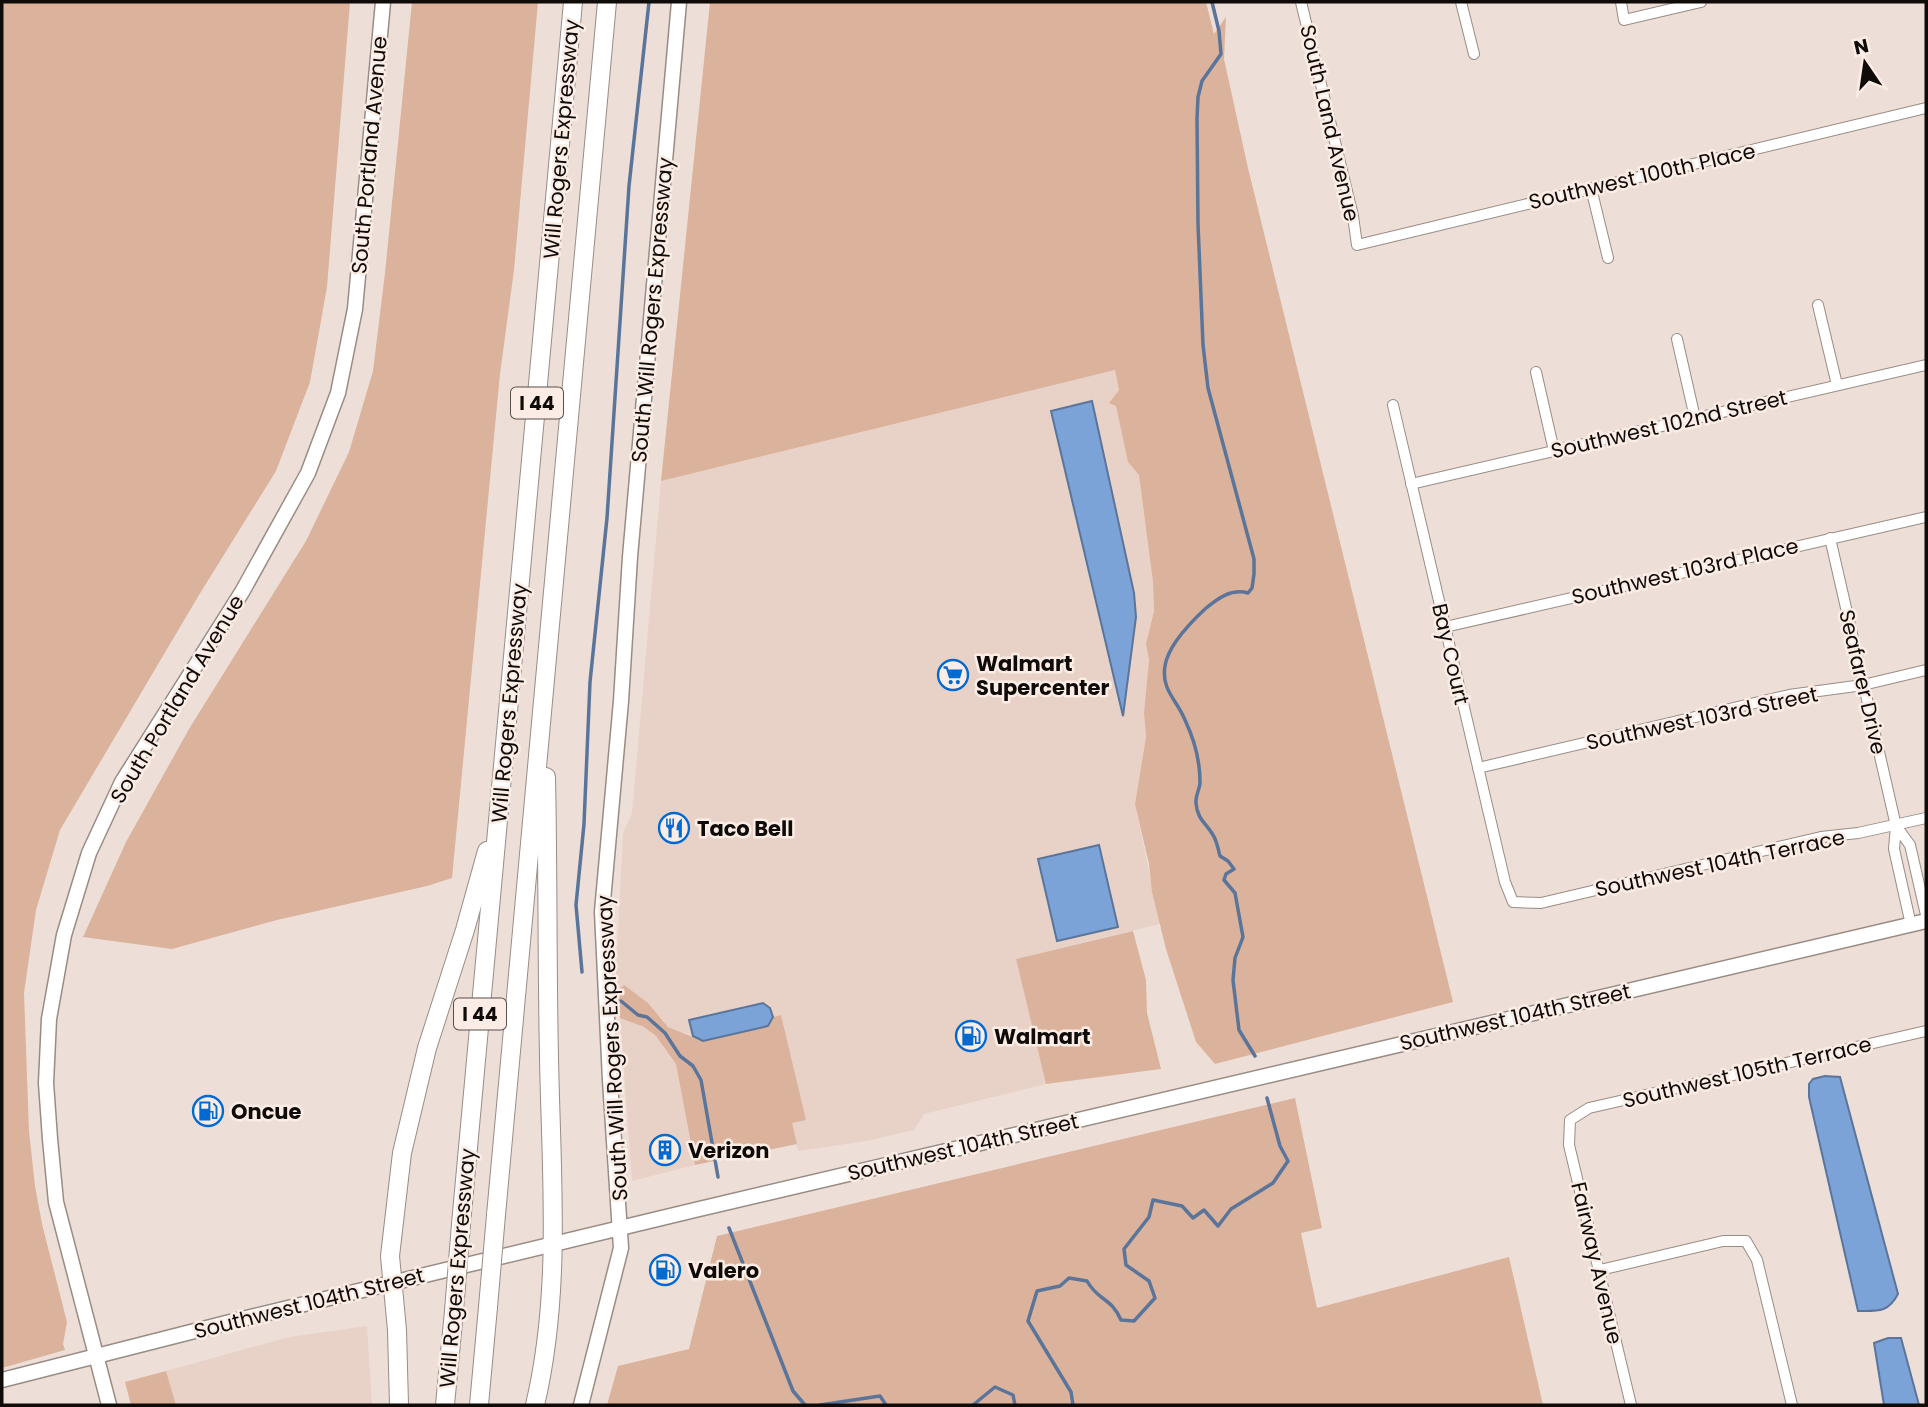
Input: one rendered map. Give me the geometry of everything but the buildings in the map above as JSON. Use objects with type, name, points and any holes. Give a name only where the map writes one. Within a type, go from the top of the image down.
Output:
[{"type":"highway","name":"Will Rogers Expressway","points":[[445,1405],[573,2]]},
{"type":"highway","name":"Will Rogers Expressway","points":[[479,1405],[607,2]]},
{"type":"highway","points":[[535,1405],[547,1331],[554,1195],[549,1055],[545,689]]},
{"type":"highway","points":[[399,1405],[397,1330],[390,1256],[407,1123],[500,804]]},
{"type":"main road","name":"South Portland Avenue","points":[[109,1405],[56,1202],[46,1083],[49,1019],[64,935],[89,853],[122,782],[242,592],[308,473],[338,393],[355,309],[383,2]]},
{"type":"main road","name":"South Will Rogers Expressway","points":[[581,1405],[621,1248],[602,912],[679,2]]},
{"type":"main road","name":"Southwest 104th Street","points":[[2,1380],[620,1228],[1926,921]]},
{"type":"street","name":"South Land Avenue","points":[[1301,2],[1353,216],[1357,245]]},
{"type":"street","points":[[1461,2],[1475,54]]},
{"type":"street","points":[[1621,2],[1625,20],[1701,2]]},
{"type":"street","name":"Southwest 100th Place","points":[[1357,245],[1926,108]]},
{"type":"street","points":[[1591,188],[1608,258]]},
{"type":"street","points":[[1818,305],[1837,385]]},
{"type":"street","points":[[1677,339],[1695,418]]},
{"type":"street","name":"Southwest 102nd Street","points":[[1411,484],[1926,365]]},
{"type":"street","points":[[1536,372],[1554,451]]},
{"type":"street","name":"Bay Court","points":[[1393,405],[1505,883],[1513,902]]},
{"type":"street","name":"Southwest 103rd Place","points":[[1445,627],[1926,517]]},
{"type":"street","name":"Seafarer Drive","points":[[1830,538],[1896,826],[1894,849],[1911,925]]},
{"type":"street","name":"Southwest 103rd Street","points":[[1478,768],[1789,695],[1863,685],[1926,670]]},
{"type":"street","name":"Southwest 104th Terrace","points":[[1513,902],[1541,903],[1803,841],[1896,826],[1926,818]]},
{"type":"street","name":"Seafarer Drive","points":[[1896,826],[1910,845],[1926,915]]},
{"type":"street","name":"Southwest 105th Terrace","points":[[1570,1120],[1589,1108],[1926,1031]]},
{"type":"street","name":"Fairway Avenue","points":[[1570,1120],[1569,1145],[1631,1405]]},
{"type":"street","points":[[1600,1270],[1723,1241],[1746,1241],[1757,1260],[1792,1405]]},
{"type":"shaded area","points":[[2,2],[350,2],[327,287],[310,382],[276,471],[60,830],[36,910],[24,993],[29,1131],[42,1224],[67,1322],[63,1344],[65,1350],[2,1368]]},
{"type":"shaded area","points":[[412,2],[538,2],[514,270],[500,374],[452,878],[277,920],[172,949],[83,937],[126,842],[189,729],[306,541],[349,452],[373,371]]},
{"type":"shaded area","points":[[710,2],[1206,2],[1214,34],[1226,17],[1224,59],[1248,168],[1453,1002],[1215,1064],[1196,1042],[1166,949],[1135,804],[1146,737],[1144,713],[1149,660],[1146,644],[1154,611],[1153,582],[1139,475],[1128,462],[1116,406],[1109,403],[1119,390],[1115,370],[661,481]]},
{"type":"shaded area","points":[[1115,370],[1119,390],[1116,405],[1128,462],[1139,475],[1153,582],[1154,611],[1146,644],[1149,660],[1144,713],[1146,737],[1135,804],[1160,924],[1016,959],[1046,1084],[924,1114],[914,1130],[867,1141],[798,1151],[791,1123],[805,1120],[781,1015],[773,1017],[770,1008],[689,1020],[693,1036],[668,1027],[624,985],[615,992],[623,833],[632,813],[661,481]]},
{"type":"shaded area","points":[[1133,931],[1146,980],[1147,1013],[1161,1069],[1046,1084],[1016,959]]},
{"type":"shaded area","points":[[624,985],[648,1003],[668,1027],[703,1041],[768,1026],[773,1017],[781,1015],[806,1120],[792,1123],[797,1144],[695,1165],[676,1064],[656,1036],[644,1027],[620,1018],[615,992]]},
{"type":"shaded area","points":[[620,1018],[644,1027],[656,1036],[676,1064],[695,1165],[632,1181]]},
{"type":"shaded area","points":[[1295,1098],[1322,1228],[1301,1233],[1317,1308],[1509,1257],[1543,1405],[607,1405],[618,1366],[689,1349],[717,1236]]},
{"type":"shaded area","points":[[367,1326],[372,1405],[176,1405],[166,1371],[289,1337]]},
{"type":"shaded area","points":[[166,1371],[176,1405],[131,1405],[125,1382]]},
{"type":"water","points":[[1092,401],[1134,593],[1136,617],[1123,716],[1051,411]]},
{"type":"water","points":[[1099,845],[1118,927],[1057,941],[1038,859]]},
{"type":"water","points":[[763,1003],[770,1008],[773,1017],[768,1026],[703,1041],[693,1036],[689,1020]]},
{"type":"water","points":[[1825,1076],[1840,1077],[1898,1294],[1890,1305],[1882,1310],[1858,1311],[1809,1097],[1809,1084],[1813,1079]]},
{"type":"water","points":[[1888,1338],[1901,1338],[1919,1405],[1884,1405],[1874,1343]]},
{"type":"waterway","points":[[582,972],[576,905],[584,824],[590,682],[607,518],[629,186],[649,2]]},
{"type":"waterway","points":[[1212,2],[1221,54],[1202,81],[1197,119],[1203,345],[1208,388],[1254,559],[1254,574],[1252,588],[1248,593],[1230,593],[1219,598],[1187,628],[1170,650],[1164,674],[1167,688],[1182,713],[1196,750],[1200,774],[1196,800],[1198,813],[1214,837],[1220,856],[1234,869],[1226,874],[1224,880],[1235,893],[1243,937],[1235,958],[1233,980],[1239,1030],[1255,1056]]},
{"type":"waterway","points":[[621,1001],[638,1015],[647,1017],[665,1033],[680,1056],[693,1066],[701,1080],[718,1177]]},
{"type":"waterway","points":[[1073,1405],[1071,1392],[1028,1321],[1037,1291],[1060,1286],[1069,1278],[1087,1281],[1113,1307],[1121,1320],[1134,1321],[1155,1298],[1149,1281],[1126,1265],[1124,1249],[1149,1217],[1153,1200],[1182,1206],[1193,1218],[1204,1210],[1218,1226],[1231,1209],[1273,1183],[1288,1161],[1280,1146],[1267,1098]]},
{"type":"waterway","points":[[729,1228],[793,1391],[805,1405]]},
{"type":"waterway","points":[[973,1405],[995,1387],[1013,1395],[1015,1405]]},
{"type":"waterway","points":[[820,1405],[880,1396],[886,1405]]},
{"type":"place","name":"Walmart Supercenter","points":[[953,675]]},
{"type":"place","name":"Taco Bell","points":[[674,828]]},
{"type":"place","name":"Walmart","points":[[971,1036]]},
{"type":"place","name":"Oncue","points":[[208,1111]]},
{"type":"place","name":"Verizon","points":[[665,1150]]},
{"type":"place","name":"Valero","points":[[665,1270]]}]
